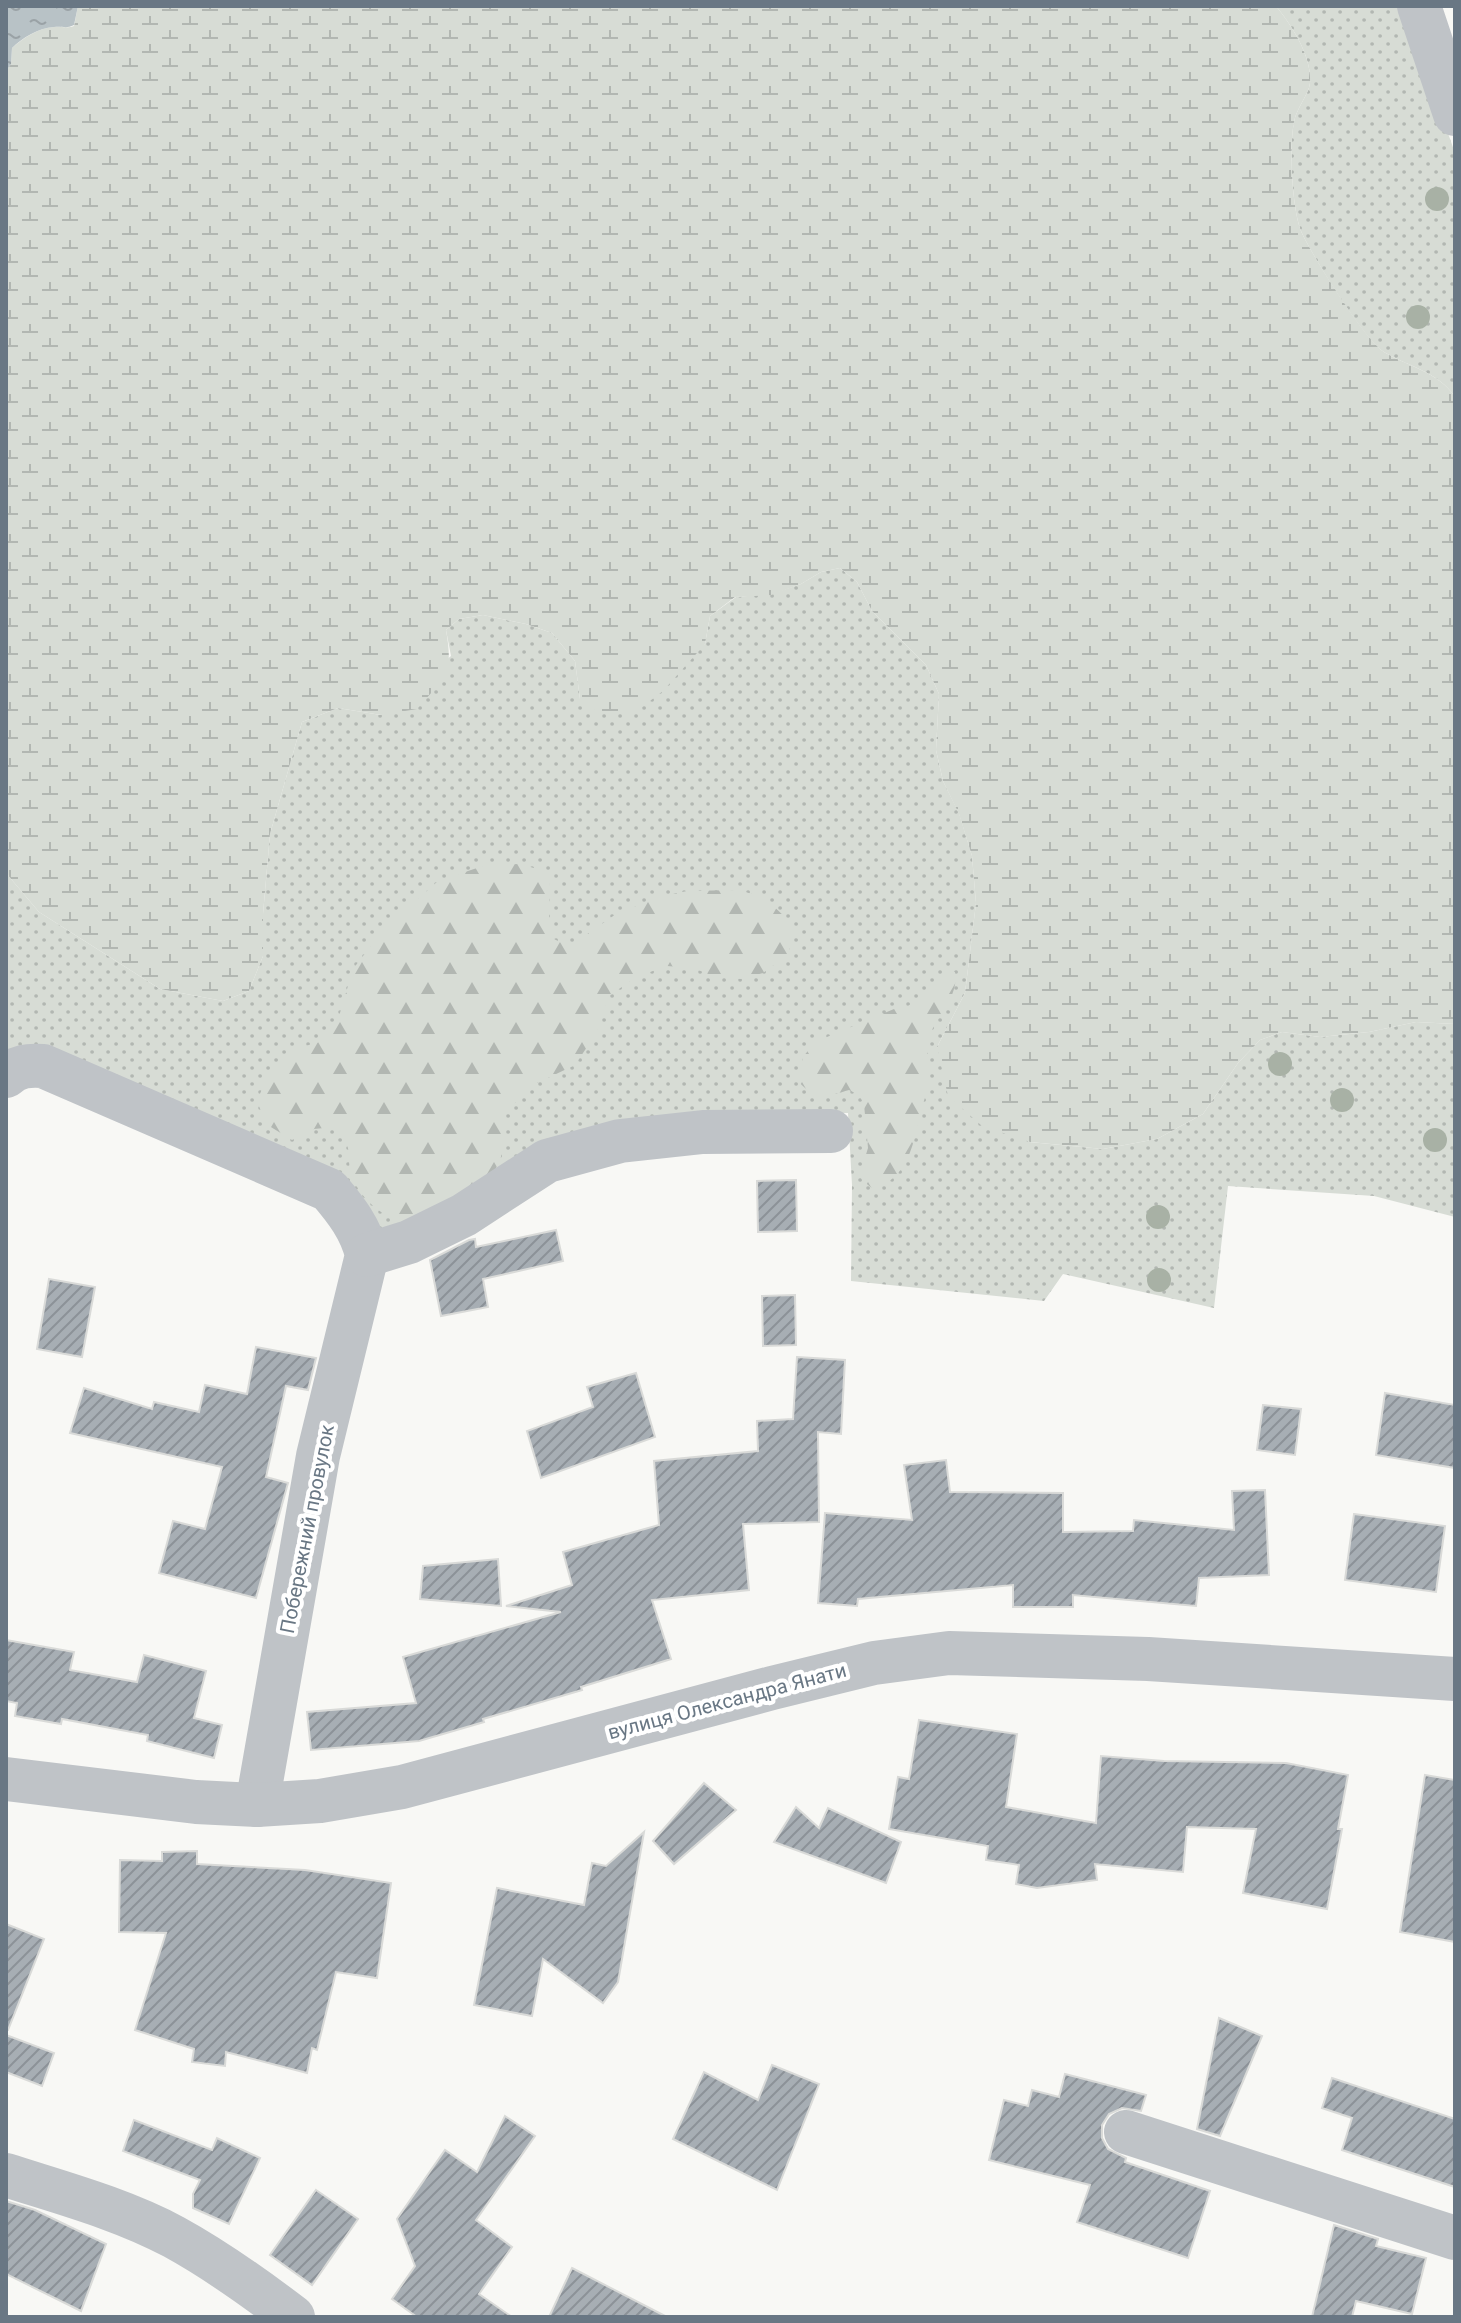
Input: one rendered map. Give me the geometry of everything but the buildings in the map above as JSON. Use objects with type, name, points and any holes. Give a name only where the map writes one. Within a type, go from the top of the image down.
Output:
[{"type":"street","points":[[1419,6],[1455,114]]},
{"type":"street","points":[[6,1076],[14,1069],[29,1065],[43,1066],[329,1190],[363,1238],[367,1255],[409,1242],[464,1215],[547,1161],[620,1141],[703,1132],[831,1131]]},
{"type":"street","name":"Побережний провулок","points":[[257,1805],[318,1456],[367,1255]]},
{"type":"street","name":"вулиця Олександра Янати","points":[[6,1779],[196,1802],[257,1805],[320,1801],[402,1787],[874,1663],[949,1653],[1148,1659],[1455,1679]]},
{"type":"street","points":[[1126,2132],[1455,2238]]},
{"type":"street","points":[[6,2175],[114,2210],[173,2236],[250,2284],[293,2317]]},
{"type":"green space","points":[[78,6],[1276,6],[1300,42],[1310,73],[1309,87],[1294,122],[1292,146],[1292,177],[1301,231],[1339,296],[1375,344],[1384,352],[1432,375],[1455,397],[1455,1024],[1416,1022],[1369,1032],[1320,1037],[1282,1032],[1260,1040],[1238,1063],[1203,1114],[1157,1139],[1103,1149],[1030,1142],[982,1126],[948,1096],[937,1047],[965,993],[976,903],[972,856],[959,814],[943,781],[936,750],[939,694],[926,665],[872,611],[857,582],[840,568],[821,572],[801,584],[771,595],[735,597],[710,616],[705,644],[663,691],[642,707],[600,714],[580,699],[575,661],[552,633],[483,615],[459,619],[446,630],[448,666],[441,682],[417,709],[381,715],[338,708],[302,722],[270,834],[263,914],[263,956],[249,991],[223,1001],[160,989],[39,912],[6,873],[6,71],[11,64],[12,48],[42,29],[74,26]]},
{"type":"green space","points":[[1276,6],[1403,6],[1455,153],[1455,397],[1432,375],[1384,352],[1375,344],[1339,296],[1301,231],[1292,177],[1292,146],[1294,122],[1309,87],[1310,73],[1300,42]]},
{"type":"green space","points":[[840,568],[857,582],[872,611],[926,665],[939,694],[936,750],[943,781],[959,813],[972,856],[976,903],[965,993],[937,1047],[1029,1142],[1103,1149],[1157,1139],[1203,1114],[1238,1063],[1260,1040],[1282,1032],[1320,1037],[1369,1032],[1416,1022],[1455,1024],[1455,1217],[1374,1196],[1228,1186],[1214,1308],[1063,1274],[1044,1301],[851,1281],[852,1185],[848,1113],[699,1112],[391,1240],[6,1067],[6,873],[39,912],[160,989],[223,1001],[249,991],[263,956],[263,914],[270,834],[302,722],[338,708],[381,715],[451,656],[446,630],[459,619],[483,615],[552,633],[575,661],[580,699],[705,644],[710,616],[736,597],[771,594],[801,584],[821,572]]},
{"type":"green space","points":[[521,864],[540,870],[550,881],[549,924],[552,938],[562,943],[576,942],[616,914],[659,897],[687,891],[739,890],[765,898],[787,919],[793,942],[786,956],[763,973],[741,979],[716,977],[693,968],[667,966],[636,977],[609,996],[597,1032],[575,1065],[533,1085],[505,1113],[501,1157],[493,1175],[402,1225],[380,1211],[361,1193],[350,1169],[346,1142],[334,1127],[314,1129],[292,1140],[266,1124],[257,1101],[267,1077],[289,1051],[319,1042],[337,1023],[353,969],[383,930],[438,881],[486,865]]},
{"type":"green space","points":[[955,972],[954,990],[929,1038],[928,1084],[908,1158],[894,1177],[873,1189],[862,1180],[860,1174],[868,1148],[864,1104],[859,1095],[849,1090],[821,1095],[804,1087],[798,1081],[803,1057],[815,1042],[894,1009],[905,1008],[947,973]]},
{"type":"water","points":[[6,6],[78,6],[74,25],[42,29],[16,44],[6,71]]}]
